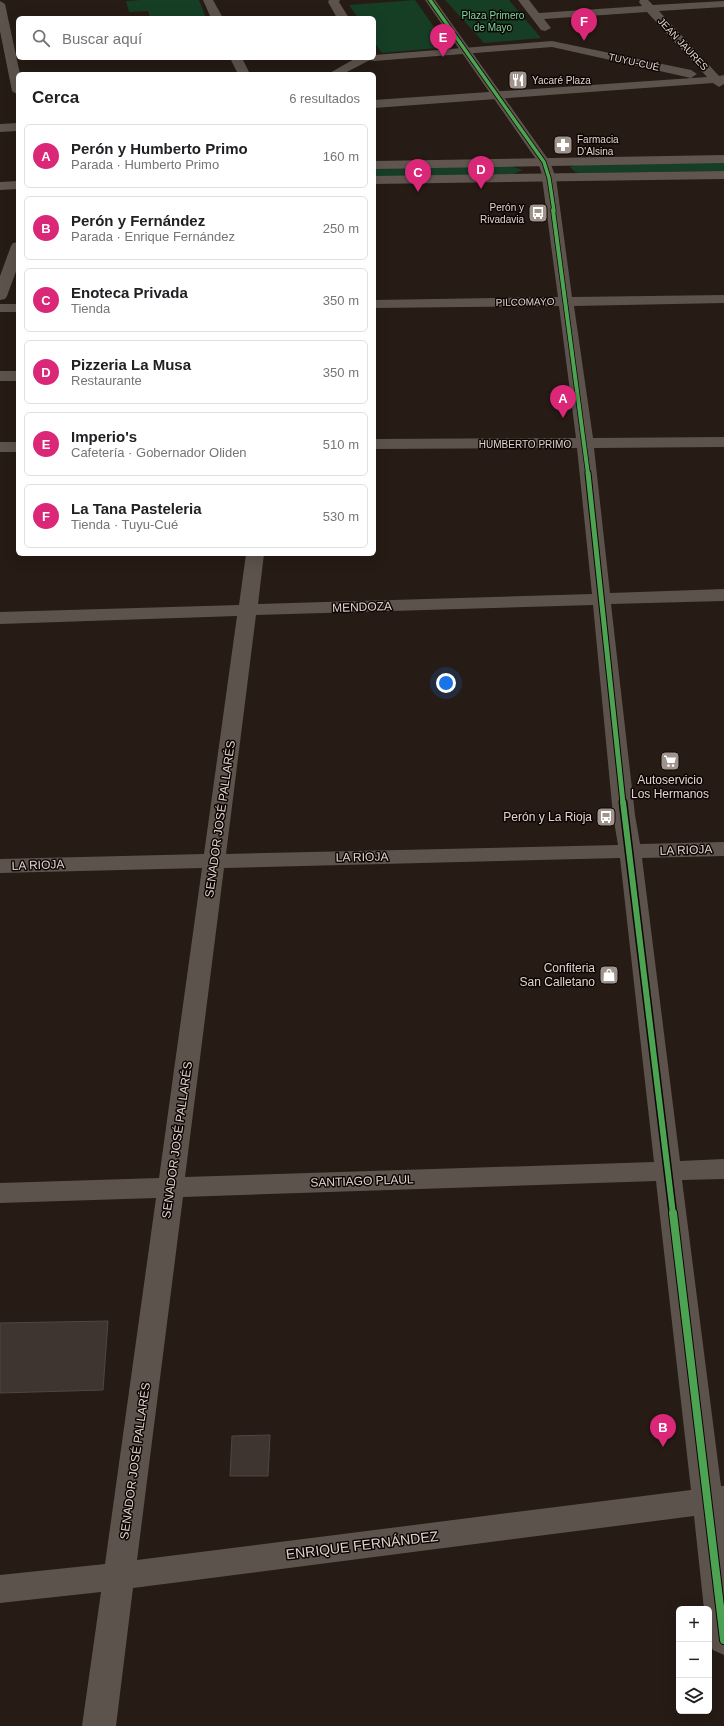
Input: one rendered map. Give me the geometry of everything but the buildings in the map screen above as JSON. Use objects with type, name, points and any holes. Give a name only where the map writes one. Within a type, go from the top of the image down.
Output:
[{"type":"main road","points":[[376,180],[724,159]]},
{"type":"main road","points":[[376,165],[724,175]]},
{"type":"main road","points":[[0,186],[16,185]]},
{"type":"street","points":[[208,0],[216,16]]},
{"type":"street","points":[[335,0],[334,2],[341,16]]},
{"type":"street","points":[[430,0],[498,95],[547,170],[585,444],[624,815],[630,852],[669,1171],[716,1500],[724,1640]]},
{"type":"street","points":[[523,0],[537,16],[554,42],[552,44]]},
{"type":"street","name":"JEAN JAURES","points":[[642,0],[721,82]]},
{"type":"street","points":[[0,4],[16,82]]},
{"type":"street","points":[[537,16],[724,4]]},
{"type":"street","name":"TUYU-CUÉ","points":[[376,58],[552,44],[721,82]]},
{"type":"street","points":[[237,60],[243,72]]},
{"type":"street","points":[[338,72],[360,60]]},
{"type":"street","points":[[376,104],[721,82]]},
{"type":"street","points":[[0,128],[16,127]]},
{"type":"street","points":[[0,296],[16,252]]},
{"type":"street","name":"PILCOMAYO","points":[[376,304],[724,299]]},
{"type":"street","points":[[0,308],[16,308]]},
{"type":"street","points":[[0,376],[16,376]]},
{"type":"street","name":"HUMBERTO PRIMO","points":[[376,444],[585,444],[724,442]]},
{"type":"street","points":[[0,447],[16,447]]},
{"type":"street","name":"SENADOR JOSÉ PALLARÉS","points":[[99,1726],[214,860],[249,610],[255,556]]},
{"type":"street","name":"MENDOZA","points":[[0,618],[724,596]]},
{"type":"street","name":"LA RIOJA","points":[[0,866],[724,849]]},
{"type":"street","name":"SANTIAGO PLAUL","points":[[0,1193],[724,1169]]},
{"type":"street","name":"ENRIQUE FERNÁNDEZ","points":[[0,1589],[120,1576],[716,1500]]},
{"type":"green space","points":[[199,0],[205,16],[149,16],[148,11],[129,12],[126,1]]},
{"type":"green space","name":"Plaza Primero de Mayo","points":[[415,0],[448,47],[382,53],[376,45],[376,16],[357,16],[349,5]]},
{"type":"green space","name":"Plaza Primero de Mayo","points":[[445,0],[509,0],[541,38],[484,43]]},
{"type":"green space","points":[[724,162],[724,171],[580,173],[575,172],[570,167],[575,165]]},
{"type":"green space","points":[[510,166],[523,170],[513,174],[376,177],[376,168]]},
{"type":"cycle path","points":[[430,0],[544,162],[549,178],[585,443],[624,815],[630,852],[724,1640]]},
{"type":"place","name":"La Tana Pasteleria","points":[[584,41]]},
{"type":"place","name":"Imperio's","points":[[443,57]]},
{"type":"place","name":"Yacaré Plaza","points":[[518,80]]},
{"type":"place","name":"Farmacia D'Alsina","points":[[563,145]]},
{"type":"place","name":"Pizzeria La Musa","points":[[481,189]]},
{"type":"place","name":"Enoteca Privada","points":[[418,192]]},
{"type":"place","name":"Perón y Rivadavia","points":[[538,213]]},
{"type":"place","name":"Perón y Humberto Primo","points":[[563,418]]},
{"type":"place","name":"Autoservicio Los Hermanos","points":[[670,761]]},
{"type":"place","name":"Perón y La Rioja","points":[[606,817]]},
{"type":"place","name":"Confiteria San Calletano","points":[[609,975]]},
{"type":"place","name":"Perón y Fernández","points":[[663,1447]]}]
